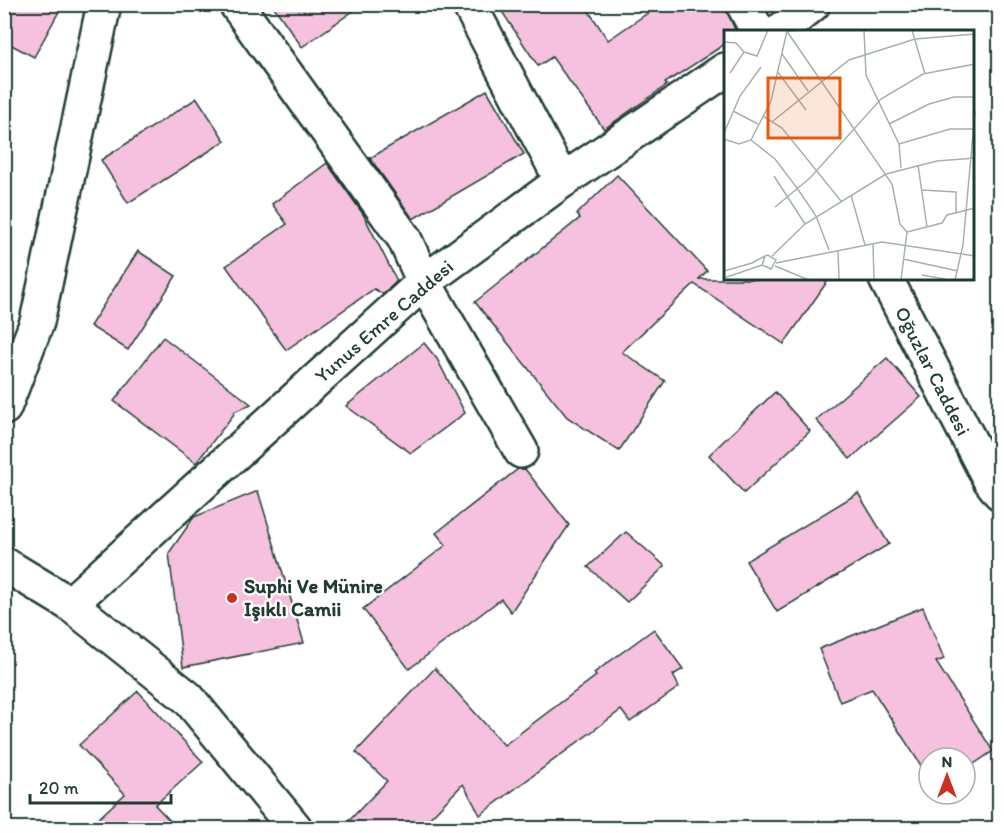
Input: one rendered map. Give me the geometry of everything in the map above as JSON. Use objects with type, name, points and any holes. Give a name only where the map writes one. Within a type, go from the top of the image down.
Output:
[{"type":"street","points":[[4,408],[36,322],[104,4]]},
{"type":"street","points":[[236,4],[404,238],[424,282],[521,451]]},
{"type":"street","points":[[469,4],[562,181]]},
{"type":"street","points":[[743,4],[757,30]]},
{"type":"street","points":[[781,30],[813,4]]},
{"type":"street","name":"Yunus Emre Caddesi","points":[[70,604],[424,282],[562,181],[724,71]]},
{"type":"street","name":"Oğuzlar Caddesi","points":[[887,280],[990,480],[999,493]]},
{"type":"street","points":[[4,564],[70,604],[188,698],[295,828]]},
{"type":"building","points":[[4,4],[63,4],[34,57],[4,41]]},
{"type":"building","points":[[272,4],[363,4],[302,47]]},
{"type":"building","points":[[497,4],[584,4],[608,40],[661,4],[724,4],[735,30],[724,30],[724,45],[665,83],[667,85],[604,129],[552,57],[538,66]]},
{"type":"building","points":[[487,90],[524,154],[413,219],[370,158]]},
{"type":"building","points":[[197,98],[225,141],[128,203],[101,160]]},
{"type":"building","points":[[327,163],[363,214],[397,281],[383,294],[374,289],[286,350],[226,266],[287,224],[272,204]]},
{"type":"building","points":[[617,175],[707,271],[699,279],[828,280],[784,344],[694,284],[622,352],[665,381],[619,451],[567,417],[475,302],[580,218],[577,214]]},
{"type":"building","points":[[138,251],[176,276],[128,350],[90,326]]},
{"type":"building","points":[[163,337],[251,404],[234,412],[196,463],[114,401]]},
{"type":"building","points":[[424,343],[437,359],[465,413],[411,453],[346,406]]},
{"type":"building","points":[[887,358],[921,397],[850,459],[816,420]]},
{"type":"building","points":[[775,392],[810,431],[744,493],[709,455]]},
{"type":"building","points":[[518,469],[525,469],[569,525],[511,612],[501,599],[409,669],[363,609],[446,545],[436,533]]},
{"type":"building","name":"Suphi Ve Münire Işıklı Camii","points":[[258,491],[304,643],[183,667],[169,553],[194,517]]},
{"type":"building","points":[[858,493],[889,544],[777,612],[746,561]]},
{"type":"building","points":[[626,532],[665,566],[627,602],[588,567]]},
{"type":"building","points":[[923,607],[944,659],[936,662],[993,751],[977,762],[977,746],[917,746],[917,759],[872,689],[840,702],[819,649]]},
{"type":"building","points":[[654,629],[683,669],[673,675],[679,687],[630,722],[621,710],[480,815],[463,784],[420,828],[342,828],[387,781],[356,752],[435,668],[504,745],[596,676],[594,673]]},
{"type":"building","points":[[138,691],[203,762],[155,805],[177,828],[88,828],[125,794],[79,745]]},
{"type":"place","name":"Suphi Ve Münire Işıklı Camii","points":[[232,598]]}]
